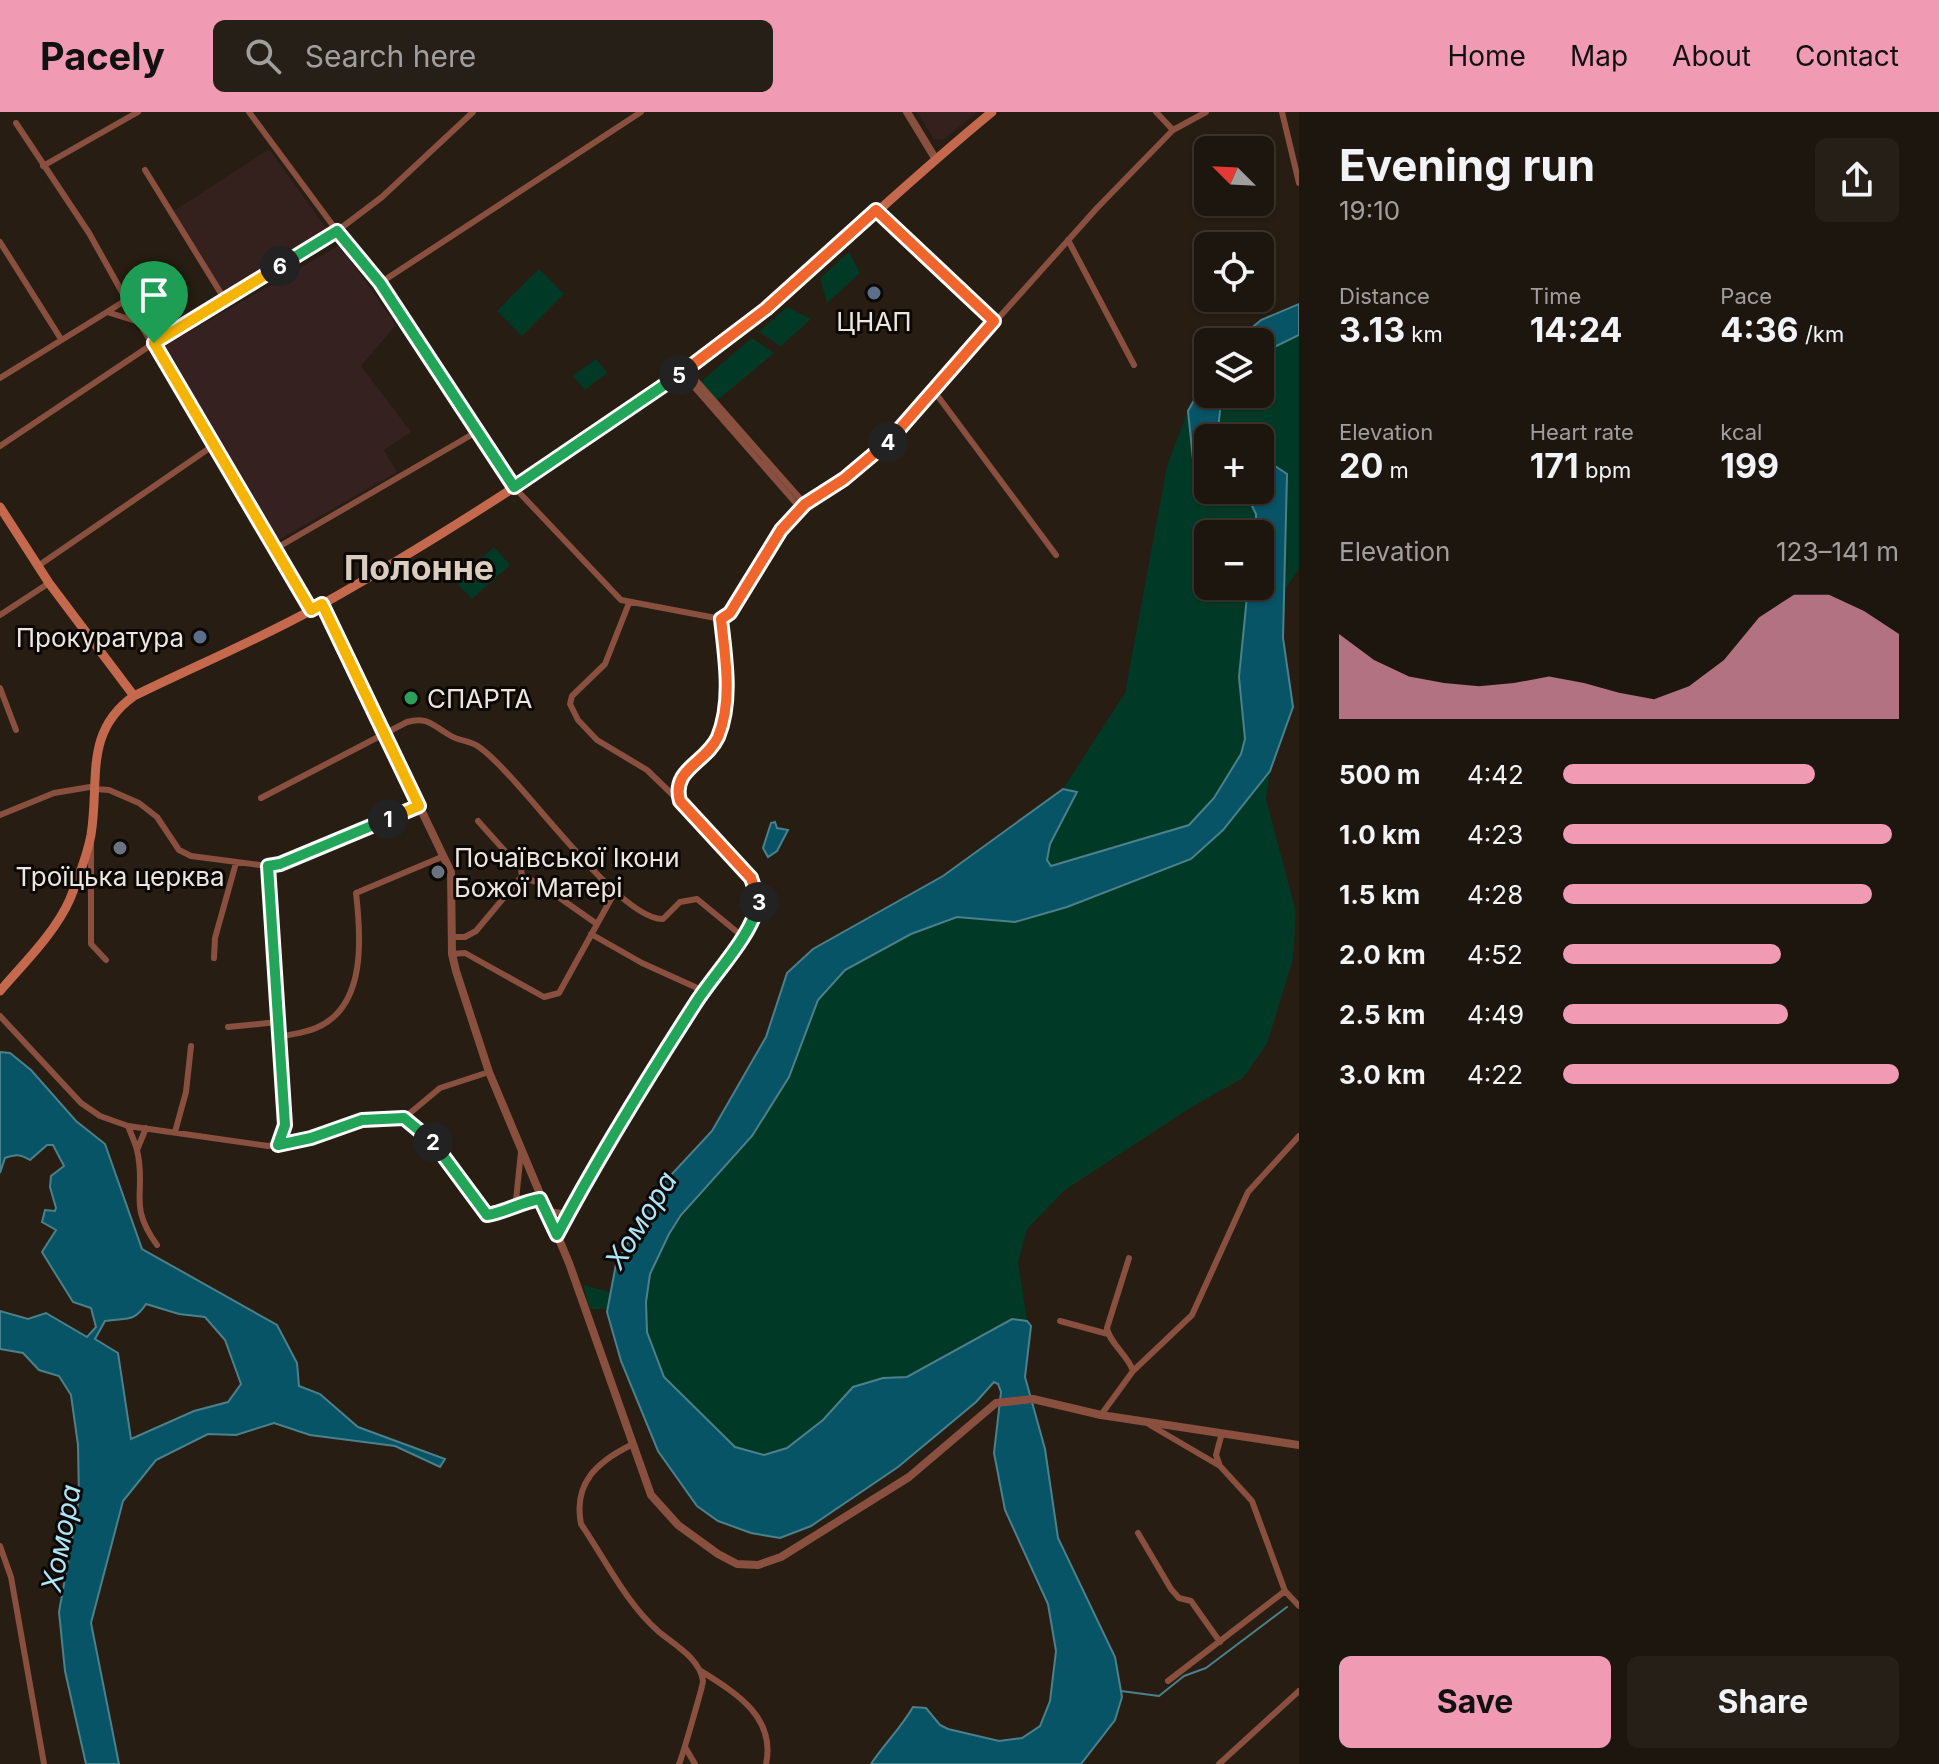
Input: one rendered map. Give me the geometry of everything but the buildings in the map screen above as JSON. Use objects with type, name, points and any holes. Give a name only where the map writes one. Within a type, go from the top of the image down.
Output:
[{"type":"main road","points":[[0,991],[57,922],[69,901],[91,836],[98,747],[104,727],[116,709],[134,696],[322,604],[514,487],[684,371],[766,309],[935,158],[992,112]]},
{"type":"main road","points":[[0,507],[49,583],[134,696]]},
{"type":"street","points":[[43,166],[138,112]]},
{"type":"street","points":[[249,112],[337,231],[380,283],[514,487],[609,590],[629,603],[721,619],[730,613],[763,556],[803,506],[885,445],[1068,240],[1173,130],[1206,112]]},
{"type":"street","points":[[0,446],[154,343],[337,231],[382,197],[473,112]]},
{"type":"street","points":[[380,283],[641,112]]},
{"type":"street","points":[[907,112],[935,158]]},
{"type":"street","points":[[1156,112],[1173,130]]},
{"type":"street","points":[[1282,112],[1299,183]]},
{"type":"street","points":[[16,123],[89,233],[311,610]]},
{"type":"street","points":[[145,170],[225,300]]},
{"type":"street","points":[[876,210],[994,321]]},
{"type":"street","points":[[1068,240],[1134,365]]},
{"type":"street","points":[[0,242],[61,339]]},
{"type":"street","points":[[0,378],[126,300]]},
{"type":"street","points":[[107,312],[139,322]]},
{"type":"street","points":[[684,371],[803,506]]},
{"type":"street","points":[[934,391],[1056,555]]},
{"type":"street","points":[[275,549],[478,431]]},
{"type":"street","points":[[38,566],[214,445]]},
{"type":"street","points":[[0,615],[49,583]]},
{"type":"street","points":[[557,1235],[704,991],[756,913],[759,902],[751,878],[680,801],[627,755],[597,740],[578,720],[570,704],[572,696],[605,664],[629,603]]},
{"type":"street","points":[[322,604],[451,872],[452,954],[489,1072],[569,1263],[631,1445],[651,1495],[665,1513],[718,1554],[737,1564],[758,1565],[781,1557],[909,1477],[996,1403],[1033,1399],[1101,1415],[1299,1445]]},
{"type":"street","points":[[660,782],[680,776],[710,749],[721,725],[726,670],[721,619]]},
{"type":"street","points":[[0,688],[16,730]]},
{"type":"street","points":[[261,798],[421,718],[456,739],[480,747],[616,890],[655,919],[663,919],[680,902],[697,899],[742,936]]},
{"type":"street","points":[[680,776],[677,790],[680,801]]},
{"type":"street","points":[[0,815],[54,793],[96,788],[109,790],[139,803],[157,817],[179,850],[236,863],[268,866],[301,856],[419,806]]},
{"type":"street","points":[[478,821],[521,869],[597,924]]},
{"type":"street","points":[[91,836],[91,944],[106,960]]},
{"type":"street","points":[[279,1037],[316,1029],[342,1008],[362,942],[356,893],[444,856]]},
{"type":"street","points":[[214,958],[215,938],[236,863]]},
{"type":"street","points":[[268,866],[285,1129],[278,1145]]},
{"type":"street","points":[[519,883],[521,869]]},
{"type":"street","points":[[465,953],[465,937],[519,883],[537,882]]},
{"type":"street","points":[[452,954],[465,953],[544,997],[552,998],[559,993],[616,890]]},
{"type":"street","points":[[591,934],[642,963],[704,991]]},
{"type":"street","points":[[452,937],[465,937]]},
{"type":"street","points":[[0,1016],[81,1103],[100,1116],[128,1126],[278,1145],[362,1120],[404,1118],[440,1088],[489,1072]]},
{"type":"street","points":[[228,1027],[278,1022]]},
{"type":"street","points":[[175,1132],[186,1092],[191,1046]]},
{"type":"street","points":[[404,1118],[439,1149],[487,1215],[511,1208],[518,1202],[540,1199]]},
{"type":"street","points":[[128,1126],[137,1150],[138,1211],[157,1245]]},
{"type":"street","points":[[137,1150],[147,1128]]},
{"type":"street","points":[[285,1129],[294,1142]]},
{"type":"street","points":[[1101,1415],[1133,1371],[1192,1315],[1248,1192],[1299,1136]]},
{"type":"street","points":[[518,1202],[521,1149]]},
{"type":"street","points":[[545,1210],[563,1213],[571,1210]]},
{"type":"street","points":[[1108,1334],[1113,1301],[1129,1258]]},
{"type":"street","points":[[1060,1321],[1108,1334],[1124,1353],[1133,1371]]},
{"type":"street","points":[[1124,1418],[1143,1421],[1220,1466],[1252,1501],[1285,1591],[1299,1606]]},
{"type":"street","points":[[1220,1466],[1216,1455],[1222,1433]]},
{"type":"street","points":[[631,1445],[607,1457],[591,1472],[579,1497],[581,1524],[640,1612],[697,1668],[737,1694],[758,1715],[769,1747],[766,1764]]},
{"type":"street","points":[[1138,1533],[1171,1589],[1179,1598],[1191,1601],[1220,1642]]},
{"type":"street","points":[[0,1546],[11,1577],[44,1764]]},
{"type":"street","points":[[1168,1681],[1285,1591]]},
{"type":"street","points":[[697,1668],[702,1678],[702,1692]]},
{"type":"street","points":[[695,1764],[684,1760],[690,1719],[702,1692],[711,1680],[718,1681]]},
{"type":"street","points":[[1219,1764],[1299,1691]]},
{"type":"shaded area","points":[[917,112],[977,112],[943,140],[934,139]]},
{"type":"shaded area","points":[[269,149],[329,232],[223,294],[174,211]]},
{"type":"shaded area","points":[[340,245],[396,325],[361,366],[411,432],[384,450],[397,472],[277,541],[161,348]]},
{"type":"green space","points":[[849,252],[860,273],[827,303],[820,278]]},
{"type":"green space","points":[[539,269],[564,294],[522,336],[497,311]]},
{"type":"green space","points":[[787,307],[811,319],[781,346],[759,332]]},
{"type":"green space","points":[[1299,335],[1299,569],[1286,588],[1287,474],[1274,465],[1274,424],[1219,424],[1220,408],[1274,408],[1274,347]]},
{"type":"green space","points":[[752,338],[774,353],[714,403],[698,384]]},
{"type":"green space","points":[[596,359],[607,373],[585,390],[573,376]]},
{"type":"green space","points":[[1188,411],[1194,460],[1194,504],[1251,504],[1256,514],[1256,520],[1194,520],[1194,600],[1247,600],[1239,677],[1245,739],[1241,754],[1214,798],[1189,825],[1051,866],[1047,860],[1050,844],[1077,792],[1063,789],[1125,693],[1167,466]]},
{"type":"green space","points":[[494,547],[510,565],[472,599],[456,582]]},
{"type":"green space","points":[[1270,771],[1266,799],[1296,912],[1293,959],[1267,1044],[1243,1078],[1190,1108],[1065,1190],[1027,1229],[1018,1262],[1027,1321],[1012,1319],[907,1377],[883,1378],[853,1387],[823,1420],[787,1448],[764,1455],[735,1447],[664,1377],[647,1333],[646,1302],[650,1274],[669,1234],[789,1077],[818,1000],[845,970],[911,934],[957,917],[1015,922],[1223,830]]},
{"type":"green space","points":[[583,1285],[617,1294],[613,1309],[590,1309]]},
{"type":"water","points":[[1299,304],[1299,335],[1274,347],[1274,328],[1252,328],[1261,320]]},
{"type":"water","points":[[1194,400],[1194,408],[1220,408],[1219,424],[1194,424],[1194,460],[1193,459],[1188,411]]},
{"type":"water","name":"Хомора","points":[[1274,465],[1287,474],[1283,638],[1293,707],[1270,771],[1223,830],[1191,859],[1067,907],[1015,922],[957,917],[911,934],[845,970],[818,1000],[789,1077],[752,1136],[681,1215],[650,1274],[646,1302],[647,1332],[664,1377],[735,1447],[764,1455],[787,1448],[823,1420],[853,1387],[883,1378],[907,1377],[1012,1319],[1027,1321],[1031,1326],[1025,1377],[1045,1449],[1058,1538],[1115,1657],[1122,1697],[1115,1720],[1081,1764],[871,1764],[913,1707],[926,1708],[940,1725],[948,1729],[999,1741],[1022,1738],[1040,1726],[1050,1701],[1056,1651],[1048,1604],[1005,1510],[994,1453],[1001,1392],[998,1384],[994,1382],[976,1402],[898,1467],[811,1526],[780,1538],[751,1533],[718,1521],[697,1506],[658,1451],[621,1361],[607,1312],[616,1264],[658,1189],[712,1131],[766,1037],[787,973],[813,949],[943,876],[1063,789],[1077,792],[1050,844],[1047,860],[1051,866],[1189,825],[1214,798],[1241,754],[1245,739],[1239,677],[1247,600],[1274,600],[1274,520],[1256,520],[1251,504],[1274,504]]},
{"type":"water","points":[[775,822],[777,828],[788,830],[777,851],[768,857],[763,848],[771,823]]},
{"type":"water","points":[[0,1052],[10,1053],[31,1070],[76,1121],[105,1144],[142,1249],[277,1325],[297,1363],[299,1386],[320,1394],[358,1427],[445,1459],[440,1467],[395,1446],[310,1435],[274,1423],[236,1435],[208,1434],[156,1460],[123,1501],[91,1623],[119,1764],[86,1764],[65,1671],[59,1612],[79,1500],[78,1445],[71,1395],[59,1376],[39,1370],[23,1353],[0,1349],[0,1311],[28,1319],[46,1313],[87,1337],[96,1327],[91,1308],[73,1302],[42,1252],[56,1230],[42,1222],[45,1210],[55,1211],[56,1208],[50,1187],[51,1176],[64,1166],[53,1145],[47,1145],[30,1160],[18,1155],[5,1158],[0,1173]],"holes":[[[146,1304],[179,1314],[205,1317],[225,1340],[241,1384],[228,1402],[194,1411],[131,1439],[118,1353],[95,1339],[105,1321],[133,1317]]]},
{"type":"waterway","points":[[1121,1691],[1159,1696],[1184,1676],[1206,1668],[1287,1607]]},
{"type":"place","name":"ЦНАП","points":[[874,293]]},
{"type":"place","name":"Прокуратура","points":[[200,637]]},
{"type":"place","name":"СПАРТА","points":[[411,698]]},
{"type":"place","name":"Троїцька церква","points":[[120,848]]},
{"type":"place","name":"Почаївської Ікони Божої Матері","points":[[438,872]]},
{"type":"district","name":"Полонне","points":[[419,567]]},
{"type":"route","points":[[876,210],[994,321],[885,445],[844,479],[805,504],[781,530],[730,613],[721,619],[726,670],[725,708],[718,737],[695,765],[680,776],[677,790],[680,801],[751,878],[759,894],[759,902],[748,927],[695,1003],[590,1174],[557,1235],[540,1199],[518,1202],[511,1208],[487,1215],[439,1149],[423,1131],[404,1118],[362,1120],[311,1138],[278,1145],[285,1125],[268,866],[301,856],[419,806],[322,604],[311,610],[154,343],[337,231],[380,283],[514,487],[687,370],[766,309],[876,210]]}]
